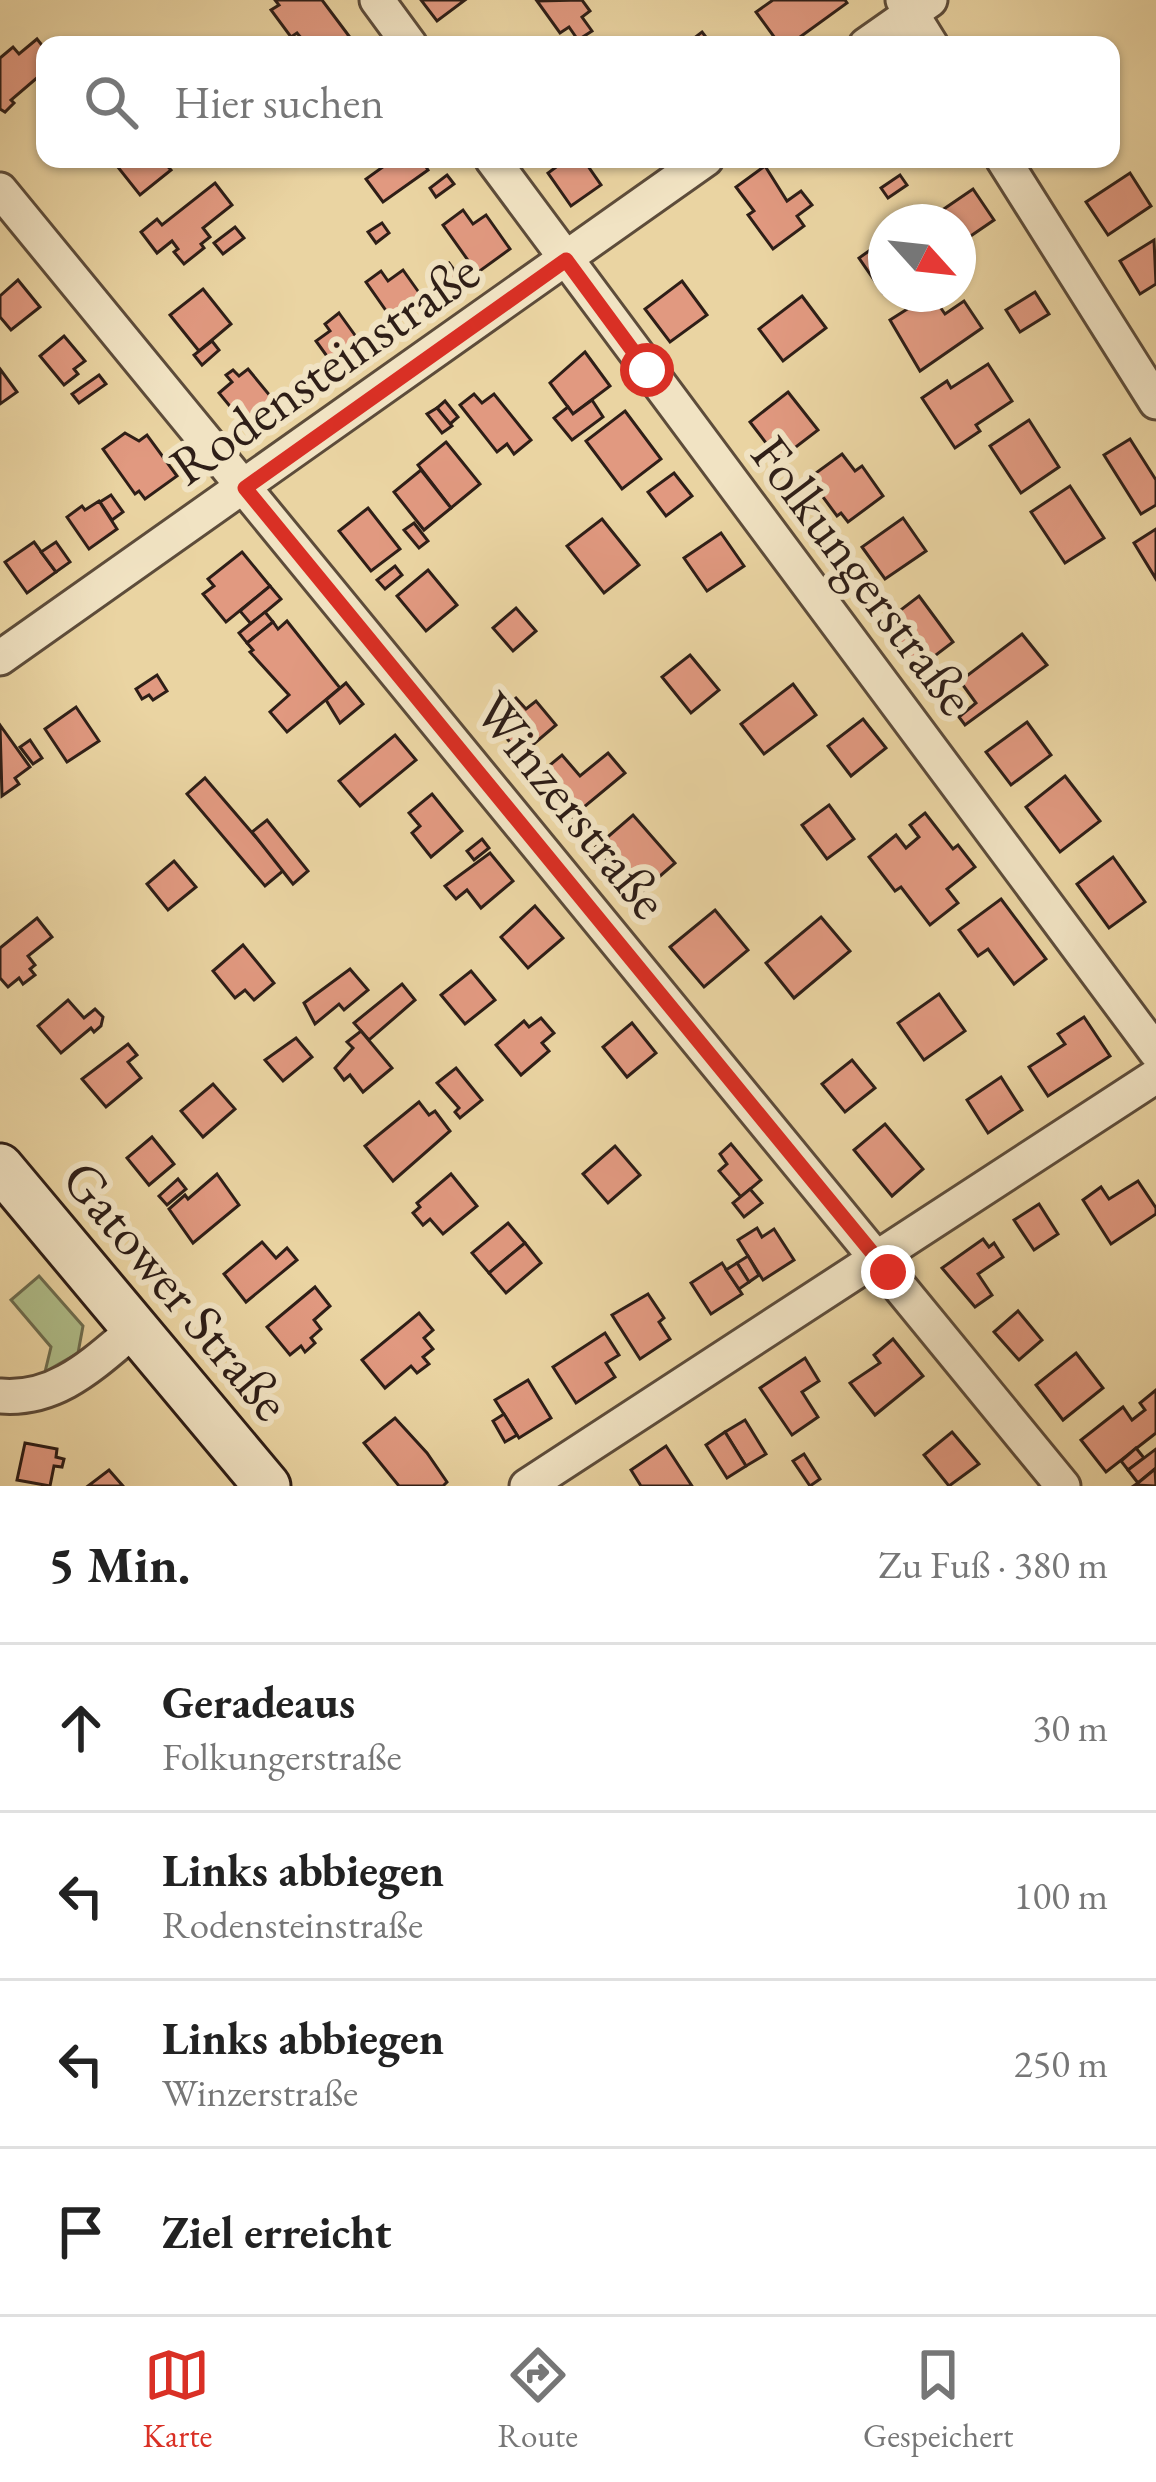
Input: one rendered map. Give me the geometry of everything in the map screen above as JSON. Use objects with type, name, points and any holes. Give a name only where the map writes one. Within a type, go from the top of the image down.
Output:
[{"type":"main road","name":"Gatower Straße","points":[[0,1167],[267,1486]]},
{"type":"street","points":[[377,0],[403,36]]},
{"type":"street","points":[[877,36],[915,4],[927,36]]},
{"type":"street","name":"Folkungerstraße","points":[[499,168],[1156,1052]]},
{"type":"street","name":"Rodensteinstraße","points":[[0,658],[694,168]]},
{"type":"street","points":[[1009,168],[1156,402]]},
{"type":"street","name":"Winzerstraße","points":[[0,190],[1064,1486]]},
{"type":"street","points":[[527,1486],[1156,1076]]},
{"type":"street","points":[[0,1396],[46,1392],[74,1380],[135,1329]]},
{"type":"green space","points":[[39,1276],[83,1326],[78,1353],[45,1372],[51,1347],[11,1300]]},
{"type":"building","points":[[275,0],[322,0],[349,36],[290,36],[271,10],[279,5]]},
{"type":"building","points":[[421,0],[465,0],[437,21]]},
{"type":"building","points":[[582,0],[590,11],[582,17],[592,31],[575,36],[569,27],[560,33],[537,1]]},
{"type":"building","points":[[773,0],[847,3],[801,36],[773,36],[756,12]]},
{"type":"building","points":[[36,40],[36,79],[11,100],[14,103],[5,112],[0,109],[0,58],[13,47],[19,54]]},
{"type":"building","points":[[119,168],[171,170],[140,195]]},
{"type":"building","points":[[381,168],[428,170],[383,202],[366,179]]},
{"type":"building","points":[[555,168],[589,168],[601,185],[571,206],[548,173]]},
{"type":"building","points":[[766,168],[787,201],[801,191],[812,205],[797,216],[804,226],[773,249],[748,215],[754,211],[736,187]]},
{"type":"building","points":[[1130,173],[1151,206],[1108,235],[1086,202]]},
{"type":"building","points":[[447,175],[454,184],[436,197],[430,188]]},
{"type":"building","points":[[900,175],[907,185],[888,198],[881,188]]},
{"type":"building","points":[[215,183],[232,205],[203,228],[210,237],[201,244],[204,248],[184,264],[172,241],[157,253],[141,232],[157,219],[162,225]]},
{"type":"building","points":[[973,189],[994,220],[976,232],[976,204],[951,204]]},
{"type":"building","points":[[463,210],[473,224],[486,215],[510,249],[477,273],[443,225]]},
{"type":"building","points":[[382,223],[389,233],[376,243],[368,232]]},
{"type":"building","points":[[235,227],[244,238],[223,254],[214,243]]},
{"type":"building","points":[[1154,240],[1156,284],[1140,294],[1120,261]]},
{"type":"building","points":[[449,263],[463,282],[452,289],[439,270]]},
{"type":"building","points":[[403,270],[425,301],[394,322],[366,282],[381,271],[388,281]]},
{"type":"building","points":[[18,280],[40,307],[11,330],[0,317],[0,296]]},
{"type":"building","points":[[682,281],[707,315],[670,342],[645,309]]},
{"type":"building","points":[[203,289],[231,324],[199,351],[170,315]]},
{"type":"building","points":[[1035,292],[1049,314],[1020,332],[1006,310]]},
{"type":"building","points":[[802,296],[826,328],[783,361],[759,329]]},
{"type":"building","points":[[903,312],[971,312],[982,328],[920,371],[890,320]]},
{"type":"building","points":[[339,313],[367,352],[339,373],[316,341],[330,331],[325,324]]},
{"type":"building","points":[[64,336],[85,361],[64,385],[40,356]]},
{"type":"building","points":[[212,341],[219,350],[202,365],[194,355]]},
{"type":"building","points":[[585,352],[610,386],[573,414],[550,383]]},
{"type":"building","points":[[988,364],[1012,401],[976,425],[980,431],[955,448],[922,398],[947,381],[951,388]]},
{"type":"building","points":[[0,369],[17,392],[0,404]]},
{"type":"building","points":[[248,369],[276,403],[257,427],[247,427],[219,393],[232,382],[226,375],[233,370],[239,376]]},
{"type":"building","points":[[99,375],[106,384],[79,403],[72,394]]},
{"type":"building","points":[[788,392],[818,430],[779,460],[750,422]]},
{"type":"building","points":[[474,394],[482,403],[494,394],[531,440],[514,454],[507,444],[497,452],[460,405]]},
{"type":"building","points":[[592,400],[603,417],[572,440],[554,418],[568,407],[573,414]]},
{"type":"building","points":[[445,401],[458,417],[450,424],[437,408]]},
{"type":"building","points":[[437,408],[452,426],[442,433],[427,414]]},
{"type":"building","points":[[625,411],[661,459],[622,489],[586,441]]},
{"type":"building","points":[[1029,420],[1059,467],[1021,493],[990,446]]},
{"type":"building","points":[[125,433],[139,441],[147,435],[177,476],[145,499],[139,491],[135,494],[103,449]]},
{"type":"building","points":[[1130,439],[1156,480],[1156,505],[1141,514],[1104,455]]},
{"type":"building","points":[[446,442],[480,484],[451,508],[418,465]]},
{"type":"building","points":[[842,454],[855,471],[862,466],[883,496],[848,522],[841,513],[837,516],[809,478]]},
{"type":"building","points":[[421,470],[451,508],[424,530],[394,492]]},
{"type":"building","points":[[674,473],[692,496],[666,516],[648,492]]},
{"type":"building","points":[[1070,486],[1104,538],[1065,563],[1031,512]]},
{"type":"building","points":[[111,495],[123,512],[112,520],[100,502]]},
{"type":"building","points":[[99,501],[117,529],[89,549],[67,517]]},
{"type":"building","points":[[368,508],[400,549],[371,571],[339,531]]},
{"type":"building","points":[[903,518],[926,551],[885,579],[862,547]]},
{"type":"building","points":[[602,519],[639,565],[604,593],[567,546]]},
{"type":"building","points":[[414,523],[428,541],[419,548],[404,530]]},
{"type":"building","points":[[1156,529],[1156,579],[1134,543]]},
{"type":"building","points":[[721,533],[744,566],[707,591],[684,558]]},
{"type":"building","points":[[34,542],[56,572],[27,593],[5,562]]},
{"type":"building","points":[[56,542],[70,562],[56,572],[41,552]]},
{"type":"building","points":[[242,552],[270,586],[226,622],[203,594],[214,586],[208,579]]},
{"type":"building","points":[[395,566],[402,575],[385,589],[377,580]]},
{"type":"building","points":[[428,570],[457,605],[426,631],[397,596]]},
{"type":"building","points":[[270,586],[281,599],[251,624],[240,611]]},
{"type":"building","points":[[919,596],[953,642],[915,671],[881,625]]},
{"type":"building","points":[[516,608],[536,631],[513,651],[493,628]]},
{"type":"building","points":[[265,612],[273,622],[247,643],[239,633]]},
{"type":"building","points":[[287,621],[340,688],[287,732],[270,712],[289,695],[247,643],[273,622],[278,629]]},
{"type":"building","points":[[1022,634],[1047,665],[965,725],[959,717],[976,703],[960,681]]},
{"type":"building","points":[[690,655],[719,690],[691,713],[662,677]]},
{"type":"building","points":[[157,675],[167,691],[153,700],[149,695],[142,699],[136,689]]},
{"type":"building","points":[[346,683],[363,704],[340,723],[326,700]]},
{"type":"building","points":[[793,684],[816,715],[764,754],[741,724]]},
{"type":"building","points":[[516,698],[526,709],[536,701],[556,725],[521,755],[491,720]]},
{"type":"building","points":[[76,707],[99,741],[67,762],[45,729]]},
{"type":"building","points":[[863,719],[886,748],[851,776],[828,746]]},
{"type":"building","points":[[1027,722],[1051,755],[1011,785],[986,752]]},
{"type":"building","points":[[0,725],[30,767],[15,778],[19,784],[2,796]]},
{"type":"building","points":[[395,735],[416,760],[360,806],[339,781]]},
{"type":"building","points":[[30,740],[42,758],[33,764],[20,747]]},
{"type":"building","points":[[608,753],[625,773],[572,817],[538,775],[562,755],[580,776]]},
{"type":"building","points":[[1065,776],[1100,821],[1060,852],[1026,807]]},
{"type":"building","points":[[205,778],[284,870],[265,886],[187,794]]},
{"type":"building","points":[[432,794],[462,831],[431,857],[412,833],[420,826],[409,813]]},
{"type":"building","points":[[829,805],[854,839],[827,859],[802,825]]},
{"type":"building","points":[[925,813],[953,849],[958,845],[975,867],[947,889],[958,903],[930,925],[901,887],[895,891],[869,857],[896,835],[906,848],[919,837],[910,825]]},
{"type":"building","points":[[633,815],[675,863],[637,896],[596,847]]},
{"type":"building","points":[[267,820],[308,871],[293,884],[252,832]]},
{"type":"building","points":[[482,839],[489,848],[474,860],[467,851]]},
{"type":"building","points":[[490,853],[513,881],[481,908],[467,890],[456,899],[445,886]]},
{"type":"building","points":[[1113,857],[1145,902],[1109,928],[1077,884]]},
{"type":"building","points":[[174,861],[196,887],[168,910],[147,884]]},
{"type":"building","points":[[1001,899],[1046,959],[1014,984],[988,949],[978,956],[959,930]]},
{"type":"building","points":[[535,906],[563,938],[528,968],[501,937]]},
{"type":"building","points":[[715,910],[748,950],[704,987],[670,947]]},
{"type":"building","points":[[821,917],[850,951],[794,998],[766,963]]},
{"type":"building","points":[[37,918],[52,937],[28,956],[35,975],[23,984],[19,978],[8,987],[0,978],[0,948]]},
{"type":"building","points":[[243,945],[274,983],[254,1000],[245,990],[235,998],[213,971]]},
{"type":"building","points":[[350,969],[368,990],[344,1010],[339,1004],[315,1024],[304,1003]]},
{"type":"building","points":[[471,971],[495,1000],[465,1024],[441,995]]},
{"type":"building","points":[[402,984],[415,1000],[369,1040],[354,1023]]},
{"type":"building","points":[[939,994],[965,1031],[924,1060],[898,1023]]},
{"type":"building","points":[[68,1000],[84,1018],[95,1009],[103,1017],[94,1032],[91,1028],[61,1053],[38,1026]]},
{"type":"building","points":[[1084,1017],[1110,1056],[1048,1096],[1029,1067],[1065,1044],[1058,1034]]},
{"type":"building","points":[[541,1018],[554,1033],[542,1043],[549,1051],[521,1075],[496,1045],[524,1021],[529,1027]]},
{"type":"building","points":[[632,1023],[656,1053],[627,1077],[603,1047]]},
{"type":"building","points":[[361,1031],[392,1068],[363,1092],[350,1075],[344,1080],[335,1068],[353,1048],[347,1042]]},
{"type":"building","points":[[296,1038],[312,1057],[283,1081],[265,1060]]},
{"type":"building","points":[[128,1044],[137,1055],[128,1062],[141,1078],[106,1107],[82,1079]]},
{"type":"building","points":[[852,1060],[875,1088],[845,1112],[822,1084]]},
{"type":"building","points":[[456,1068],[482,1100],[460,1118],[455,1112],[459,1108],[437,1083]]},
{"type":"building","points":[[1001,1077],[1022,1110],[988,1133],[967,1100]]},
{"type":"building","points":[[213,1084],[235,1109],[203,1137],[181,1111]]},
{"type":"building","points":[[419,1102],[429,1115],[435,1111],[450,1131],[393,1181],[365,1146]]},
{"type":"building","points":[[885,1124],[923,1169],[892,1196],[854,1150]]},
{"type":"building","points":[[152,1137],[174,1164],[149,1185],[127,1158]]},
{"type":"building","points":[[731,1144],[761,1180],[741,1197],[719,1171],[727,1164],[720,1154]]},
{"type":"building","points":[[615,1146],[640,1175],[608,1203],[583,1174]]},
{"type":"building","points":[[217,1174],[239,1205],[193,1243],[169,1209]]},
{"type":"building","points":[[451,1174],[477,1206],[443,1234],[430,1219],[423,1225],[413,1213],[420,1207],[417,1203]]},
{"type":"building","points":[[178,1179],[186,1189],[167,1205],[159,1196]]},
{"type":"building","points":[[1138,1181],[1156,1214],[1111,1244],[1083,1200],[1101,1187],[1109,1199]]},
{"type":"building","points":[[750,1189],[762,1203],[744,1217],[733,1203]]},
{"type":"building","points":[[1039,1204],[1058,1234],[1034,1250],[1014,1220]]},
{"type":"building","points":[[508,1223],[525,1243],[489,1273],[472,1253]]},
{"type":"building","points":[[757,1228],[762,1237],[774,1229],[794,1260],[763,1280],[738,1240]]},
{"type":"building","points":[[983,1239],[989,1247],[994,1243],[1003,1257],[978,1274],[992,1295],[975,1307],[942,1268]]},
{"type":"building","points":[[262,1242],[276,1258],[287,1248],[297,1260],[246,1302],[224,1274]]},
{"type":"building","points":[[525,1243],[541,1263],[506,1293],[489,1273]]},
{"type":"building","points":[[748,1256],[759,1275],[749,1282],[737,1263]]},
{"type":"building","points":[[722,1263],[742,1294],[711,1314],[691,1283]]},
{"type":"building","points":[[737,1263],[749,1282],[739,1289],[726,1270]]},
{"type":"building","points":[[315,1287],[330,1306],[314,1320],[321,1329],[311,1338],[315,1343],[305,1352],[301,1346],[290,1355],[267,1327]]},
{"type":"building","points":[[648,1294],[664,1318],[659,1322],[670,1339],[640,1359],[612,1315]]},
{"type":"building","points":[[1018,1311],[1042,1340],[1019,1360],[994,1332]]},
{"type":"building","points":[[419,1313],[433,1330],[424,1338],[433,1349],[423,1357],[429,1364],[417,1373],[411,1366],[385,1388],[362,1360]]},
{"type":"building","points":[[605,1333],[619,1355],[606,1363],[615,1377],[576,1403],[553,1367]]},
{"type":"building","points":[[893,1339],[923,1376],[875,1415],[850,1383],[880,1363],[874,1355]]},
{"type":"building","points":[[1076,1353],[1103,1388],[1063,1420],[1036,1385]]},
{"type":"building","points":[[805,1358],[819,1381],[802,1392],[818,1417],[792,1435],[760,1388]]},
{"type":"building","points":[[528,1380],[551,1418],[519,1438],[495,1400]]},
{"type":"building","points":[[1156,1390],[1156,1433],[1106,1472],[1081,1440],[1123,1407],[1132,1420],[1145,1410],[1140,1403]]},
{"type":"building","points":[[504,1414],[517,1435],[505,1442],[493,1421]]},
{"type":"building","points":[[395,1418],[427,1453],[447,1482],[443,1486],[399,1486],[364,1443]]},
{"type":"building","points":[[745,1420],[766,1454],[746,1466],[725,1432]]},
{"type":"building","points":[[725,1432],[746,1466],[727,1478],[706,1445]]},
{"type":"building","points":[[952,1432],[979,1464],[949,1486],[924,1455]]},
{"type":"building","points":[[25,1443],[57,1449],[56,1457],[64,1459],[62,1467],[54,1466],[50,1486],[17,1480]]},
{"type":"building","points":[[666,1446],[692,1486],[641,1486],[631,1470]]},
{"type":"building","points":[[1136,1448],[1144,1458],[1128,1470],[1121,1461]]},
{"type":"building","points":[[1156,1449],[1156,1468],[1138,1483],[1128,1470]]},
{"type":"building","points":[[804,1454],[820,1479],[810,1486],[793,1461]]},
{"type":"building","points":[[1155,1469],[1156,1486],[1135,1485],[1138,1483]]},
{"type":"building","points":[[109,1470],[123,1486],[88,1486]]},
{"type":"route","points":[[647,370],[566,260],[245,488],[888,1272]]}]
